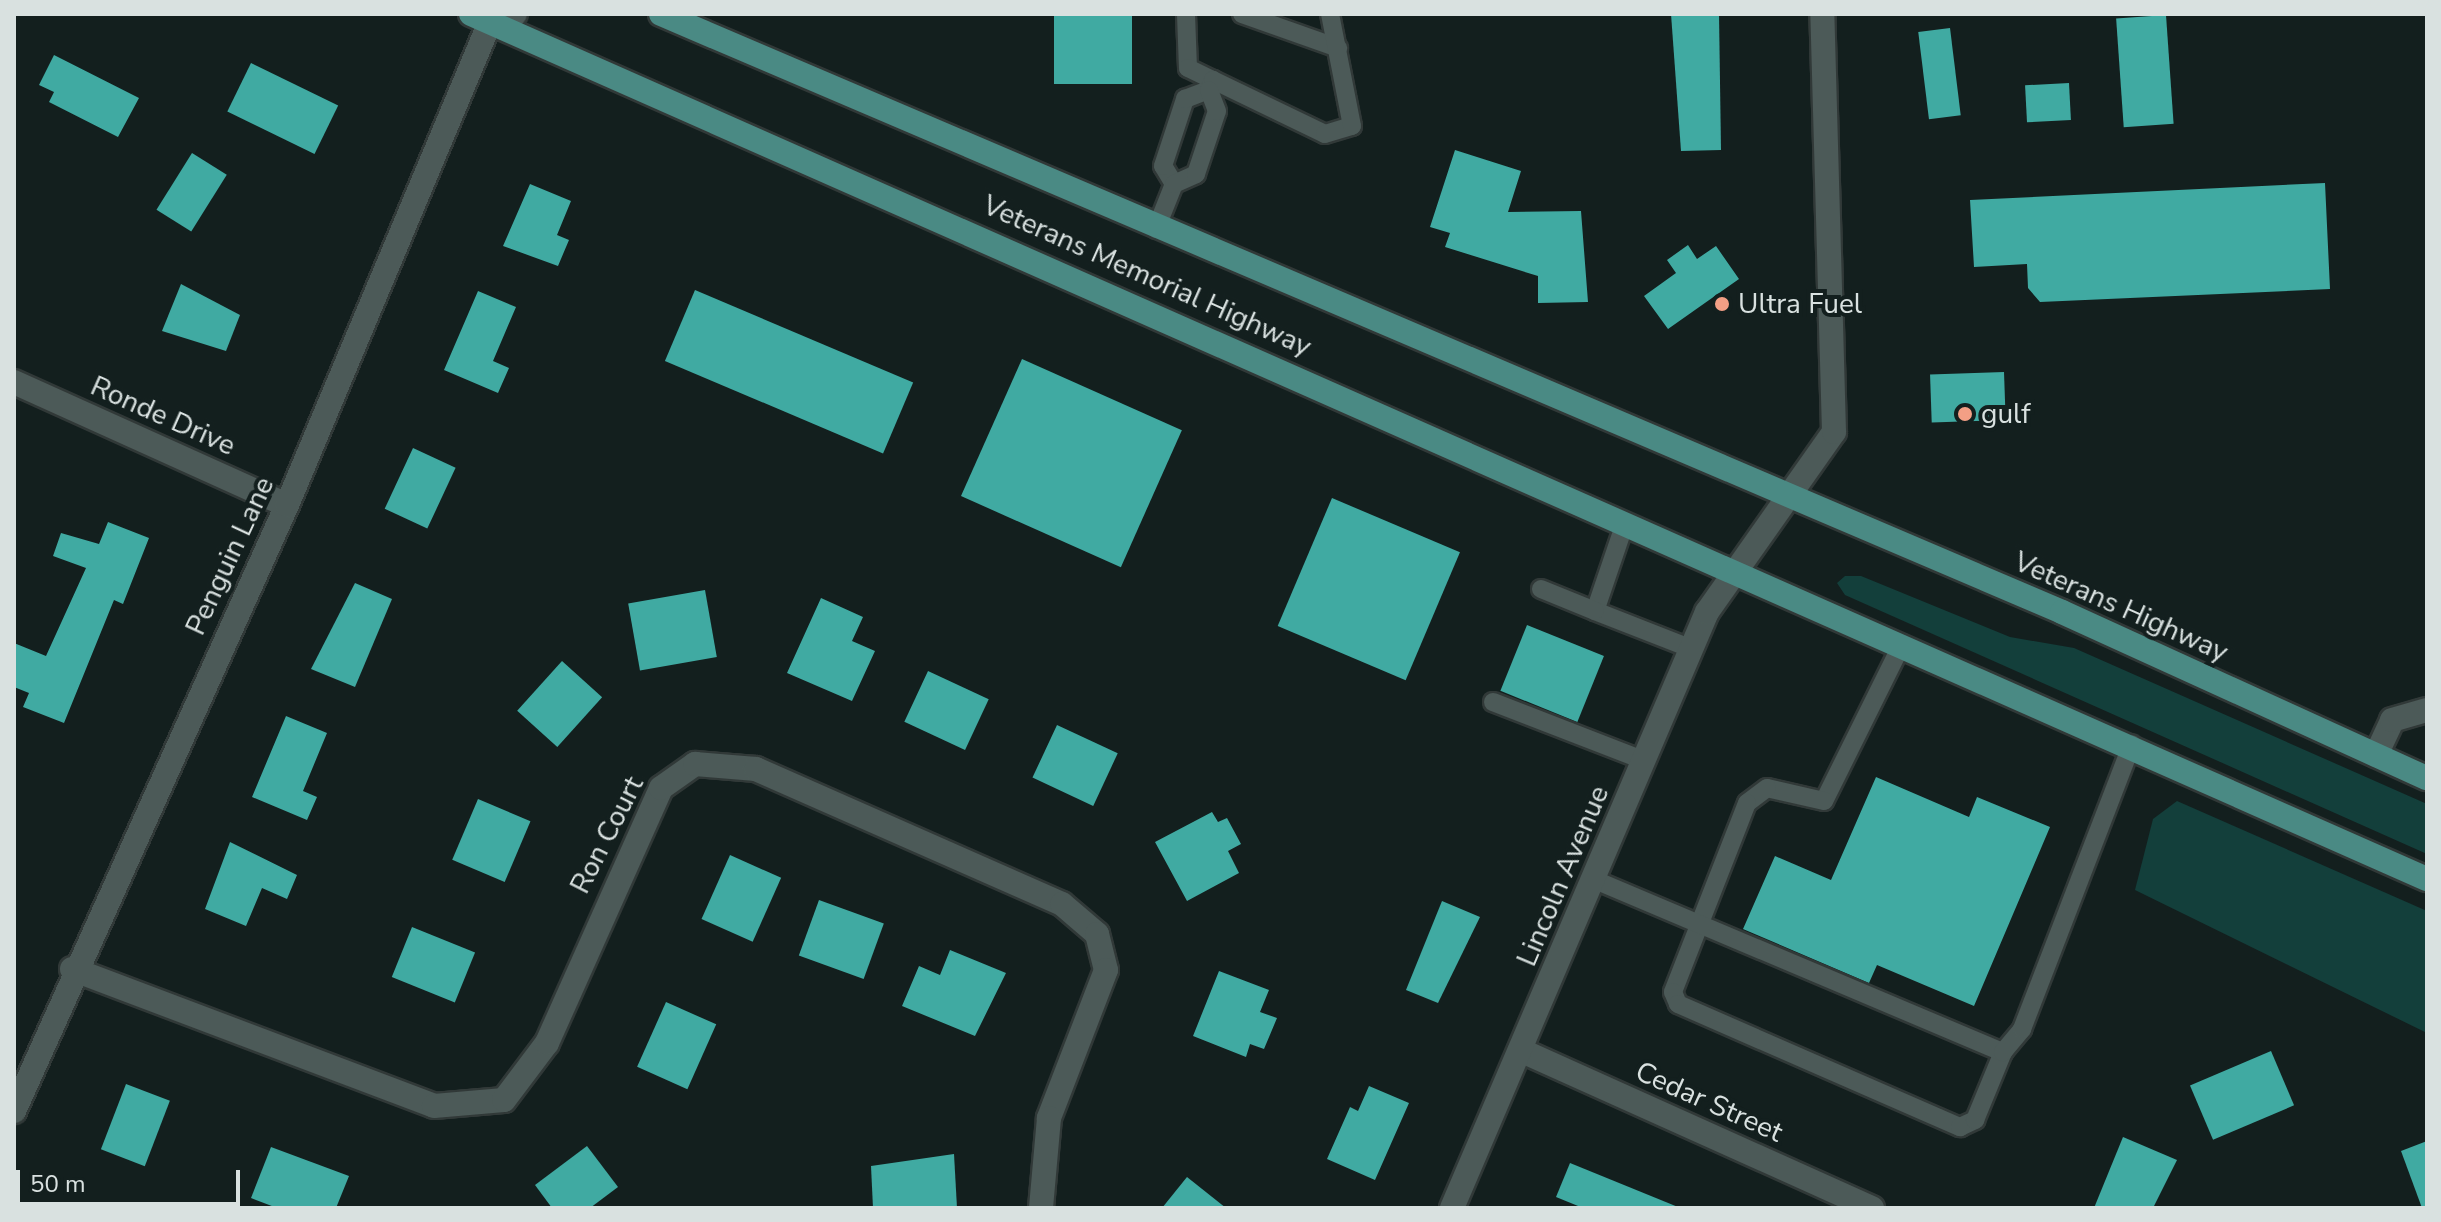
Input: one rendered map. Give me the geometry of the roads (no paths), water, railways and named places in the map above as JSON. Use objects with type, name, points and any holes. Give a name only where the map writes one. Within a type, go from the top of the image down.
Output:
[{"type":"main road","name":"Veterans Memorial Highway","points":[[661,14],[1156,229],[1789,495]]},
{"type":"main road","name":"Veterans Memorial Highway","points":[[480,18],[1902,644]]},
{"type":"main road","name":"Veterans Highway","points":[[1789,495],[2427,778]]},
{"type":"main road","points":[[1902,644],[2132,744],[2427,879]]},
{"type":"street","points":[[480,18],[515,14]]},
{"type":"street","name":"Lincoln Avenue","points":[[1452,1208],[1692,649],[1735,572],[1834,432],[1839,399],[1822,14]]},
{"type":"street","name":"Penguin Lane","points":[[14,1111],[72,969],[287,505],[480,18]]},
{"type":"street","name":"Ronde Drive","points":[[14,382],[287,505]]},
{"type":"street","points":[[2376,755],[2392,720],[2427,710]]},
{"type":"street","name":"Ron Court","points":[[72,969],[434,1106],[504,1100],[547,1043],[661,788],[695,764],[756,769],[1062,904],[1097,934],[1106,970],[1049,1118],[1041,1208]]},
{"type":"street","name":"Cedar Street","points":[[1520,1050],[1872,1208]]},
{"type":"lane","points":[[1186,14],[1188,68],[1211,85],[1325,134],[1341,134],[1355,117],[1330,14]]},
{"type":"lane","points":[[1242,14],[1338,48]]},
{"type":"lane","points":[[1156,229],[1174,184],[1196,174],[1217,111],[1211,85]]},
{"type":"lane","points":[[1174,184],[1163,166],[1185,99],[1211,85]]},
{"type":"lane","points":[[1595,611],[1625,523]]},
{"type":"lane","points":[[1541,589],[1692,649]]},
{"type":"lane","points":[[1902,644],[1824,801],[1756,791],[1673,992],[1678,1004],[1960,1127],[1975,1120],[2003,1052],[2022,1029],[2132,744]]},
{"type":"lane","points":[[1493,702],[1645,761]]},
{"type":"lane","points":[[1595,880],[1697,928],[2003,1052]]},
{"type":"place","name":"Ultra Fuel","points":[[1722,304]]},
{"type":"place","name":"gulf","points":[[1965,414]]}]
